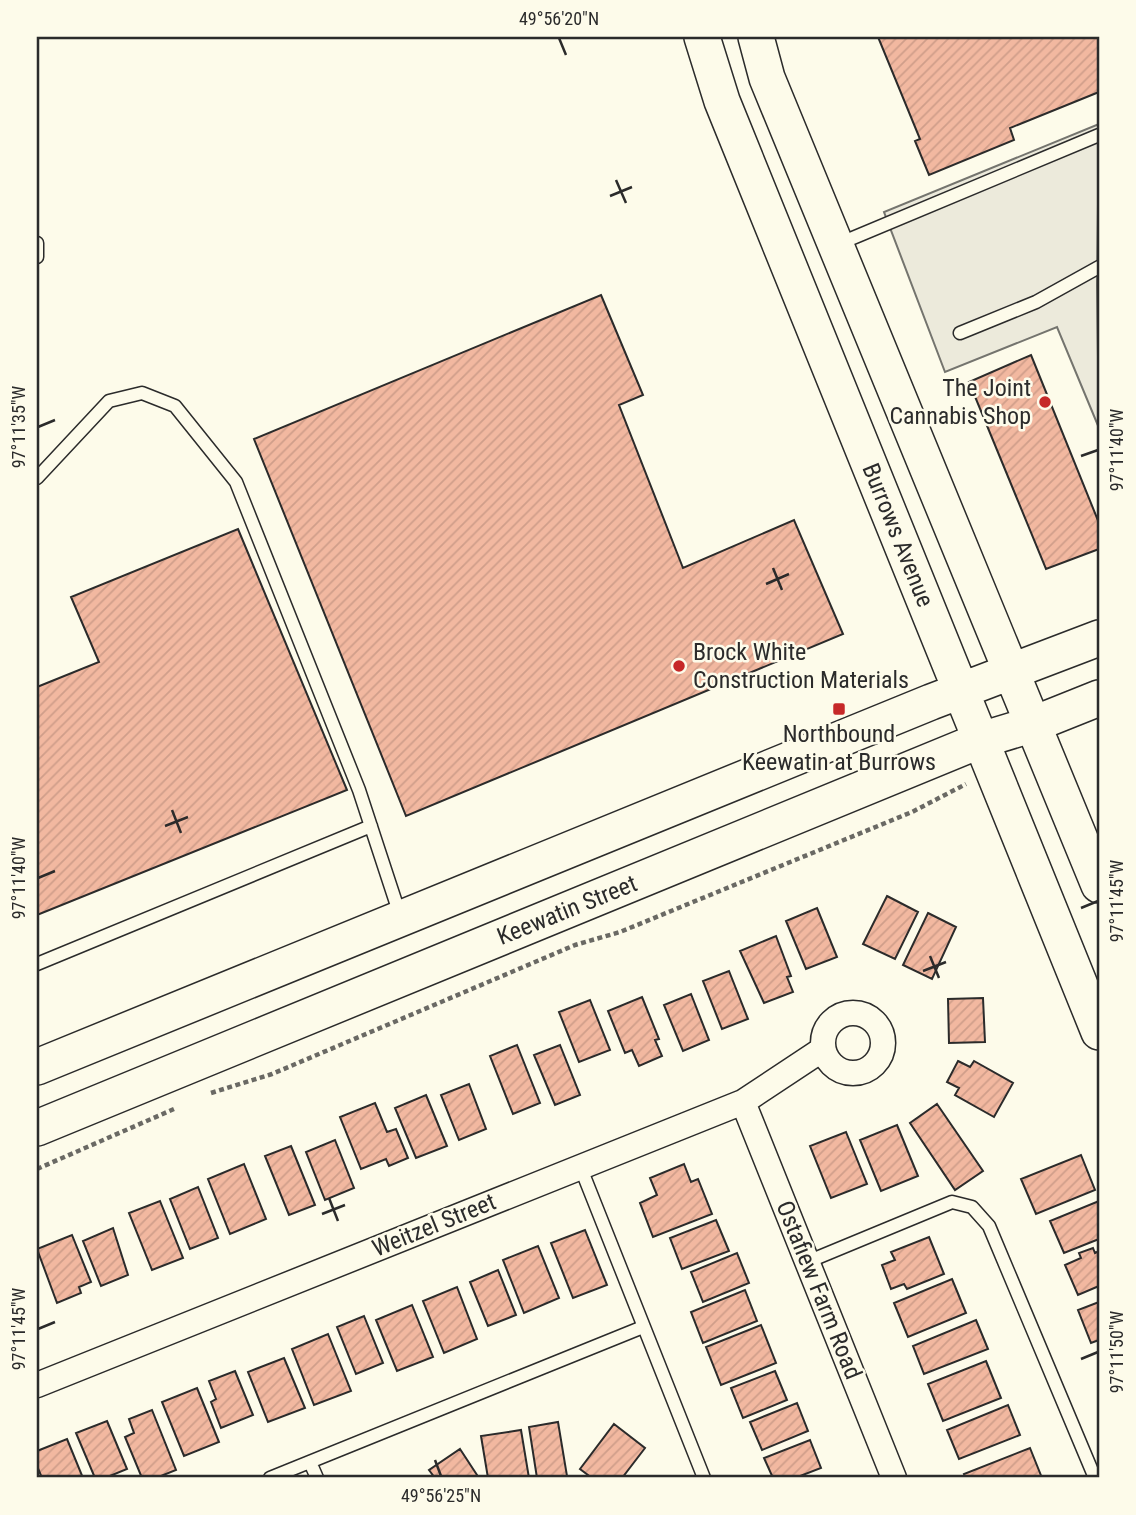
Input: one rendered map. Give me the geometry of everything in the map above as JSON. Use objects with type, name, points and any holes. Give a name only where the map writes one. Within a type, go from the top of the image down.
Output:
[{"type":"main road","name":"Burrows Avenue","points":[[702,37],[722,101],[1099,1032]]},
{"type":"main road","points":[[756,37],[767,78],[1099,885]]},
{"type":"main road","points":[[788,264],[836,245]]},
{"type":"main road","points":[[37,1067],[960,690],[1099,638]]},
{"type":"main road","name":"Keewatin Street","points":[[37,1128],[981,740],[1034,724],[1099,698]]},
{"type":"street","name":"Weitzel Street","points":[[37,1385],[743,1102],[823,1049]]},
{"type":"street","name":"Ostafiew Farm Road","points":[[743,1102],[894,1478]]},
{"type":"lane","points":[[836,245],[1099,135]]},
{"type":"lane","points":[[37,243],[37,257]]},
{"type":"lane","points":[[960,333],[1036,302],[1099,267]]},
{"type":"lane","points":[[37,478],[110,401],[142,393],[176,407],[236,482],[371,827],[401,918]]},
{"type":"lane","points":[[37,964],[371,827]]},
{"type":"lane","points":[[580,1166],[704,1478]]},
{"type":"lane","points":[[807,1262],[952,1202],[972,1207],[989,1226],[1095,1478]]},
{"type":"lane","points":[[270,1478],[643,1326]]},
{"type":"lane","points":[[310,1462],[317,1478]]},
{"type":"path","points":[[203,1096],[272,1074],[575,944],[646,921],[912,812],[965,785]]},
{"type":"path","points":[[37,1169],[131,1130],[181,1105]]},
{"type":"shaded area","points":[[1099,124],[1099,428],[1057,327],[945,372],[884,212]]},
{"type":"building","points":[[878,37],[1099,37],[1099,92],[1010,128],[1014,140],[929,175],[915,141],[920,139]]},
{"type":"building","points":[[601,295],[643,395],[619,405],[683,568],[794,520],[843,634],[406,816],[254,439]]},
{"type":"building","points":[[1031,355],[1099,523],[1099,549],[1046,569],[969,382]]},
{"type":"building","points":[[238,529],[347,790],[37,915],[37,687],[99,662],[71,597]]},
{"type":"building","points":[[887,896],[918,912],[895,959],[863,944]]},
{"type":"building","points":[[817,908],[837,957],[806,969],[786,921]]},
{"type":"building","points":[[928,913],[956,927],[932,979],[903,965]]},
{"type":"building","points":[[776,936],[791,976],[787,977],[793,992],[764,1003],[740,951]]},
{"type":"building","points":[[729,971],[748,1019],[722,1029],[703,981]]},
{"type":"building","points":[[691,994],[709,1040],[683,1051],[664,1005]]},
{"type":"building","points":[[642,997],[659,1039],[655,1040],[662,1056],[639,1066],[632,1050],[625,1053],[608,1011]]},
{"type":"building","points":[[983,998],[985,1042],[949,1043],[948,999]]},
{"type":"building","points":[[590,1000],[610,1050],[579,1062],[559,1012]]},
{"type":"building","points":[[517,1045],[540,1103],[513,1114],[490,1056]]},
{"type":"building","points":[[560,1045],[580,1095],[555,1105],[534,1055]]},
{"type":"building","points":[[958,1061],[970,1067],[974,1061],[1013,1083],[994,1117],[955,1095],[959,1088],[947,1082]]},
{"type":"building","points":[[469,1084],[486,1129],[459,1140],[441,1095]]},
{"type":"building","points":[[426,1095],[447,1146],[416,1158],[395,1108]]},
{"type":"building","points":[[375,1103],[387,1132],[396,1129],[408,1158],[389,1166],[386,1159],[361,1169],[340,1117]]},
{"type":"building","points":[[937,1104],[983,1171],[955,1190],[910,1123]]},
{"type":"building","points":[[897,1125],[918,1176],[881,1191],[860,1140]]},
{"type":"building","points":[[846,1132],[867,1184],[831,1198],[810,1146]]},
{"type":"building","points":[[335,1140],[354,1188],[325,1200],[306,1152]]},
{"type":"building","points":[[291,1146],[315,1205],[289,1215],[265,1156]]},
{"type":"building","points":[[1081,1155],[1095,1190],[1036,1214],[1021,1179]]},
{"type":"building","points":[[244,1164],[266,1219],[230,1234],[208,1179]]},
{"type":"building","points":[[684,1164],[691,1182],[698,1179],[712,1214],[653,1237],[640,1203],[657,1195],[650,1178]]},
{"type":"building","points":[[198,1187],[218,1238],[190,1249],[170,1199]]},
{"type":"building","points":[[160,1201],[183,1258],[152,1270],[129,1213]]},
{"type":"building","points":[[1099,1201],[1099,1239],[1064,1253],[1050,1221]]},
{"type":"building","points":[[716,1220],[729,1251],[682,1269],[670,1238]]},
{"type":"building","points":[[113,1228],[128,1275],[101,1286],[83,1241]]},
{"type":"building","points":[[585,1230],[607,1285],[573,1298],[551,1243]]},
{"type":"building","points":[[72,1235],[91,1282],[79,1287],[81,1293],[57,1303],[37,1249]]},
{"type":"building","points":[[929,1237],[944,1274],[907,1289],[904,1284],[891,1289],[882,1265],[895,1260],[891,1252]]},
{"type":"building","points":[[538,1246],[559,1298],[524,1313],[503,1260]]},
{"type":"building","points":[[1093,1248],[1095,1253],[1099,1251],[1099,1286],[1078,1295],[1065,1265],[1081,1258],[1079,1253]]},
{"type":"building","points":[[737,1253],[749,1283],[703,1302],[691,1272]]},
{"type":"building","points":[[498,1270],[516,1315],[488,1326],[470,1282]]},
{"type":"building","points":[[952,1279],[966,1313],[908,1337],[894,1303]]},
{"type":"building","points":[[457,1287],[477,1339],[444,1353],[423,1301]]},
{"type":"building","points":[[745,1290],[757,1321],[703,1343],[691,1312]]},
{"type":"building","points":[[1099,1302],[1099,1340],[1091,1343],[1078,1310]]},
{"type":"building","points":[[412,1305],[433,1357],[397,1371],[376,1320]]},
{"type":"building","points":[[364,1316],[383,1363],[356,1374],[337,1327]]},
{"type":"building","points":[[976,1320],[988,1349],[924,1374],[913,1346]]},
{"type":"building","points":[[761,1325],[776,1363],[721,1385],[706,1347]]},
{"type":"building","points":[[328,1334],[351,1391],[314,1405],[292,1349]]},
{"type":"building","points":[[284,1358],[305,1408],[268,1422],[248,1372]]},
{"type":"building","points":[[986,1361],[1001,1398],[943,1421],[928,1384]]},
{"type":"building","points":[[235,1371],[253,1415],[221,1428],[211,1402],[216,1399],[209,1381]]},
{"type":"building","points":[[775,1371],[787,1400],[743,1418],[731,1388]]},
{"type":"building","points":[[197,1388],[219,1442],[184,1456],[162,1402]]},
{"type":"building","points":[[797,1403],[808,1431],[762,1450],[750,1422]]},
{"type":"building","points":[[1008,1405],[1020,1435],[959,1459],[947,1430]]},
{"type":"building","points":[[152,1410],[176,1470],[156,1478],[142,1478],[125,1437],[134,1433],[129,1419]]},
{"type":"building","points":[[107,1421],[127,1469],[105,1478],[95,1478],[76,1433]]},
{"type":"building","points":[[558,1422],[567,1476],[537,1478],[529,1427]]},
{"type":"building","points":[[614,1424],[645,1448],[622,1478],[592,1478],[580,1469]]},
{"type":"building","points":[[521,1430],[529,1478],[488,1478],[481,1436]]},
{"type":"building","points":[[67,1439],[83,1478],[42,1478],[37,1466],[37,1451]]},
{"type":"building","points":[[810,1440],[821,1468],[795,1478],[773,1478],[764,1458]]},
{"type":"building","points":[[1030,1448],[1042,1478],[966,1478],[964,1474]]},
{"type":"building","points":[[460,1449],[479,1478],[435,1478],[429,1470]]},
{"type":"place","name":"The Joint Cannabis Shop","points":[[1045,402]]},
{"type":"place","name":"Brock White Construction Materials","points":[[679,666]]},
{"type":"place","name":"Northbound Keewatin at Burrows","points":[[839,709]]}]
